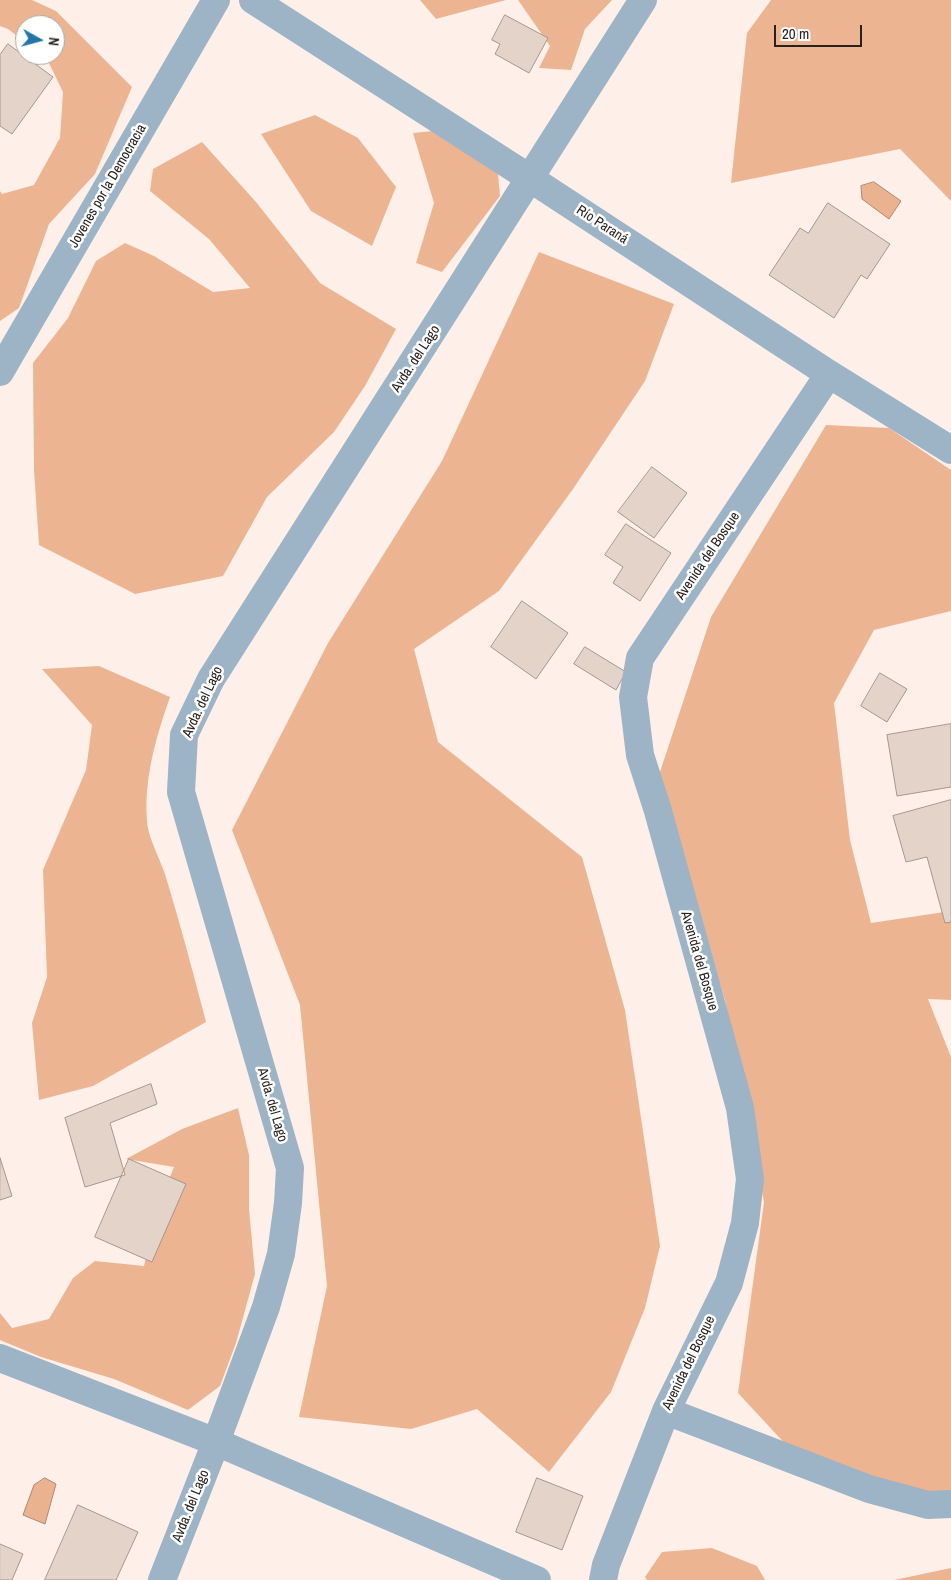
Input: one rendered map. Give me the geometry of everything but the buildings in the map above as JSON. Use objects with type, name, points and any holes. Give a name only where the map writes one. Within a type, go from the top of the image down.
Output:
[{"type":"street","name":"Jovenes por la Democracia","points":[[0,372],[216,0]]},
{"type":"street","name":"Río Paraná","points":[[253,0],[829,374],[951,450]]},
{"type":"street","name":"Avda. del Lago","points":[[162,1580],[266,1307],[281,1254],[288,1203],[290,1168],[181,792],[184,735],[211,679],[643,0]]},
{"type":"street","name":"Avenida del Bosque","points":[[603,1580],[606,1565],[666,1410],[729,1283],[745,1223],[750,1179],[740,1108],[658,811],[640,755],[633,697],[640,658],[829,374]]},
{"type":"street","points":[[0,1358],[216,1442],[537,1580]]},
{"type":"street","points":[[666,1410],[869,1488],[928,1505],[951,1504]]},
{"type":"shaded area","points":[[0,0],[32,0],[56,11],[60,15],[15,15],[15,34],[0,26]]},
{"type":"shaded area","points":[[420,0],[506,0],[436,19]]},
{"type":"shaded area","points":[[518,0],[612,0],[585,29],[571,70],[539,68],[550,46]]},
{"type":"shaded area","points":[[771,0],[951,0],[951,201],[900,149],[731,183],[747,33]]},
{"type":"shaded area","points":[[65,20],[132,87],[95,174],[49,224],[19,308],[0,321],[0,191],[2,194],[34,185],[60,138],[63,92],[50,65],[65,65]]},
{"type":"shaded area","points":[[315,115],[358,138],[396,187],[372,246],[311,211],[261,134]]},
{"type":"shaded area","points":[[433,131],[498,174],[500,196],[442,272],[416,263],[434,203],[413,133]]},
{"type":"shaded area","points":[[202,142],[256,202],[320,283],[396,329],[365,386],[334,432],[267,497],[223,576],[135,594],[39,545],[34,470],[33,363],[68,318],[96,261],[125,243],[154,256],[213,292],[250,288],[209,239],[150,191],[153,169]]},
{"type":"shaded area","points":[[874,182],[901,201],[889,219],[862,199],[861,186]]},
{"type":"shaded area","points":[[539,252],[674,304],[645,381],[573,489],[499,591],[414,649],[438,742],[582,857],[625,1010],[660,1246],[645,1308],[611,1392],[549,1472],[477,1409],[411,1429],[299,1417],[327,1286],[300,1005],[232,830],[328,643],[442,461]]},
{"type":"shaded area","points":[[826,425],[889,428],[951,470],[951,611],[874,630],[834,703],[850,840],[871,923],[951,911],[951,1000],[928,999],[951,1057],[951,1500],[803,1463],[738,1393],[764,1202],[725,1000],[657,781],[711,617]]},
{"type":"shaded area","points":[[99,666],[170,697],[160,727],[149,773],[147,789],[148,826],[151,840],[171,892],[206,1022],[93,1086],[39,1100],[32,1023],[47,977],[43,870],[86,770],[92,725],[42,669]]},
{"type":"shaded area","points":[[238,1108],[249,1155],[249,1209],[255,1274],[236,1343],[220,1386],[188,1410],[114,1379],[41,1357],[0,1340],[0,1313],[12,1328],[49,1319],[73,1278],[95,1261],[144,1266],[155,1215],[174,1167],[126,1159],[182,1129]]},
{"type":"shaded area","points":[[45,1478],[56,1484],[45,1524],[23,1515],[34,1485]]},
{"type":"shaded area","points":[[712,1548],[757,1566],[765,1580],[647,1580],[645,1577],[662,1552]]},
{"type":"shaded area","points":[[951,1568],[951,1580],[894,1580]]}]
